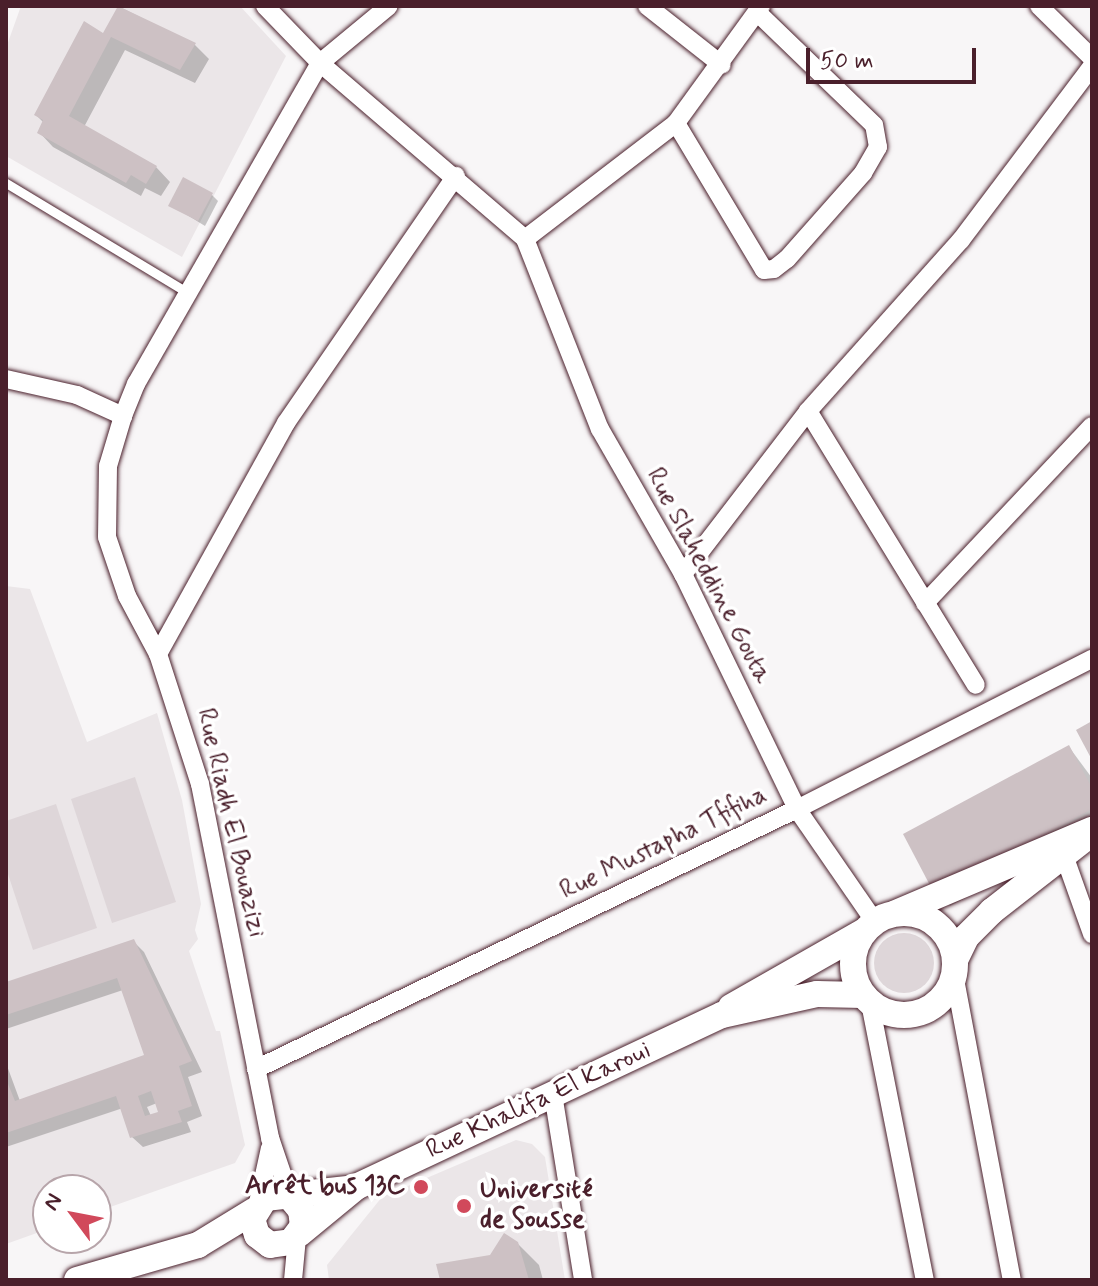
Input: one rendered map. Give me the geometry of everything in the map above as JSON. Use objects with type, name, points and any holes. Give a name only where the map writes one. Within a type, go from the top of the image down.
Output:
[{"type":"main road","name":"Rue Khalifa El Karoui","points":[[722,1015],[749,993],[878,922],[1092,831]]},
{"type":"main road","points":[[954,967],[947,937],[929,919],[878,922],[853,964],[867,999],[894,1013],[920,1012],[936,1004],[954,967],[966,937],[992,911],[1065,858],[1092,831]]},
{"type":"main road","name":"Rue Khalifa El Karoui","points":[[298,1236],[356,1187],[722,1015],[817,994],[867,999]]},
{"type":"main road","name":"Rue Khalifa El Karoui","points":[[290,1197],[356,1187]]},
{"type":"main road","points":[[77,1280],[198,1245],[270,1245],[298,1236],[303,1217],[290,1197],[273,1195],[198,1245]]},
{"type":"main road","points":[[256,1207],[257,1235],[270,1245]]},
{"type":"street","points":[[265,6],[320,63],[456,176],[525,239],[676,123],[722,65],[759,9],[874,125],[878,147],[863,173],[787,259],[764,270],[676,123]]},
{"type":"street","points":[[320,63],[389,6]]},
{"type":"street","points":[[647,6],[722,65]]},
{"type":"street","points":[[1039,6],[1092,58]]},
{"type":"street","name":"Rue Riadh El Bouazizi","points":[[290,1197],[270,1138],[200,784],[158,654],[127,596],[107,537],[108,466],[123,416],[188,293],[320,63]]},
{"type":"street","points":[[683,574],[808,411],[961,240],[1092,66]]},
{"type":"street","points":[[158,654],[286,423],[456,176]]},
{"type":"street","name":"Rue Slaheddine Gouta","points":[[525,239],[600,429],[683,574],[797,809],[878,922]]},
{"type":"street","points":[[6,379],[77,395],[123,416]]},
{"type":"street","points":[[808,411],[976,685]]},
{"type":"street","points":[[925,603],[1092,426]]},
{"type":"street","name":"Rue Mustapha Tfifiha","points":[[256,1069],[797,809],[1092,659]]},
{"type":"street","points":[[1065,858],[1092,934]]},
{"type":"street","points":[[954,967],[1012,1280]]},
{"type":"street","points":[[867,999],[925,1280]]},
{"type":"street","points":[[553,1094],[583,1280]]},
{"type":"street","name":"Rue Riadh El Bouazizi","points":[[256,1207],[269,1171],[270,1138]]},
{"type":"street","points":[[293,1280],[298,1236]]},
{"type":"street","points":[[270,1245],[285,1280]]},
{"type":"lane","points":[[6,183],[188,293]]},
{"type":"shaded area","points":[[21,6],[240,6],[286,56],[182,257],[6,156],[6,48]]},
{"type":"shaded area","points":[[6,586],[30,589],[87,742],[157,713],[182,800],[201,904],[195,930],[198,939],[189,951],[216,1031],[220,1031],[245,1145],[235,1163],[112,1206],[112,1174],[32,1174],[32,1235],[6,1244]]},
{"type":"shaded area","points":[[135,777],[176,902],[112,923],[71,799]]},
{"type":"shaded area","points":[[56,804],[97,928],[33,950],[6,868],[6,821]]},
{"type":"shaded area","points":[[904,933],[916,935],[925,942],[932,951],[932,975],[925,984],[916,991],[904,993],[892,991],[883,984],[876,975],[874,963],[876,951],[883,942],[892,935]]},
{"type":"shaded area","name":"Université de Sousse","points":[[516,1140],[532,1144],[545,1157],[565,1280],[329,1280],[327,1265],[382,1197]]},
{"type":"building","points":[[118,6],[196,43],[180,70],[111,37],[69,116],[157,166],[146,184],[131,175],[126,183],[37,133],[43,120],[34,115],[84,21],[103,33]]},
{"type":"building","points":[[183,177],[213,193],[198,221],[168,206]]},
{"type":"building","points":[[1092,721],[1092,760],[1076,730]]},
{"type":"building","points":[[1069,745],[1092,788],[1092,809],[934,893],[903,834]]},
{"type":"building","points":[[134,939],[192,1061],[179,1066],[192,1106],[178,1111],[182,1122],[130,1138],[116,1096],[6,1133],[6,1079],[15,1101],[144,1055],[117,978],[6,1015],[6,982]],"holes":[[[151,1091],[158,1112],[145,1116],[138,1096]]]},
{"type":"building","points":[[504,1233],[518,1242],[529,1280],[440,1280],[436,1264],[490,1255]]},
{"type":"place","name":"Arrêt bus 13C","points":[[421,1187]]},
{"type":"place","name":"Université de Sousse","points":[[464,1206]]}]
